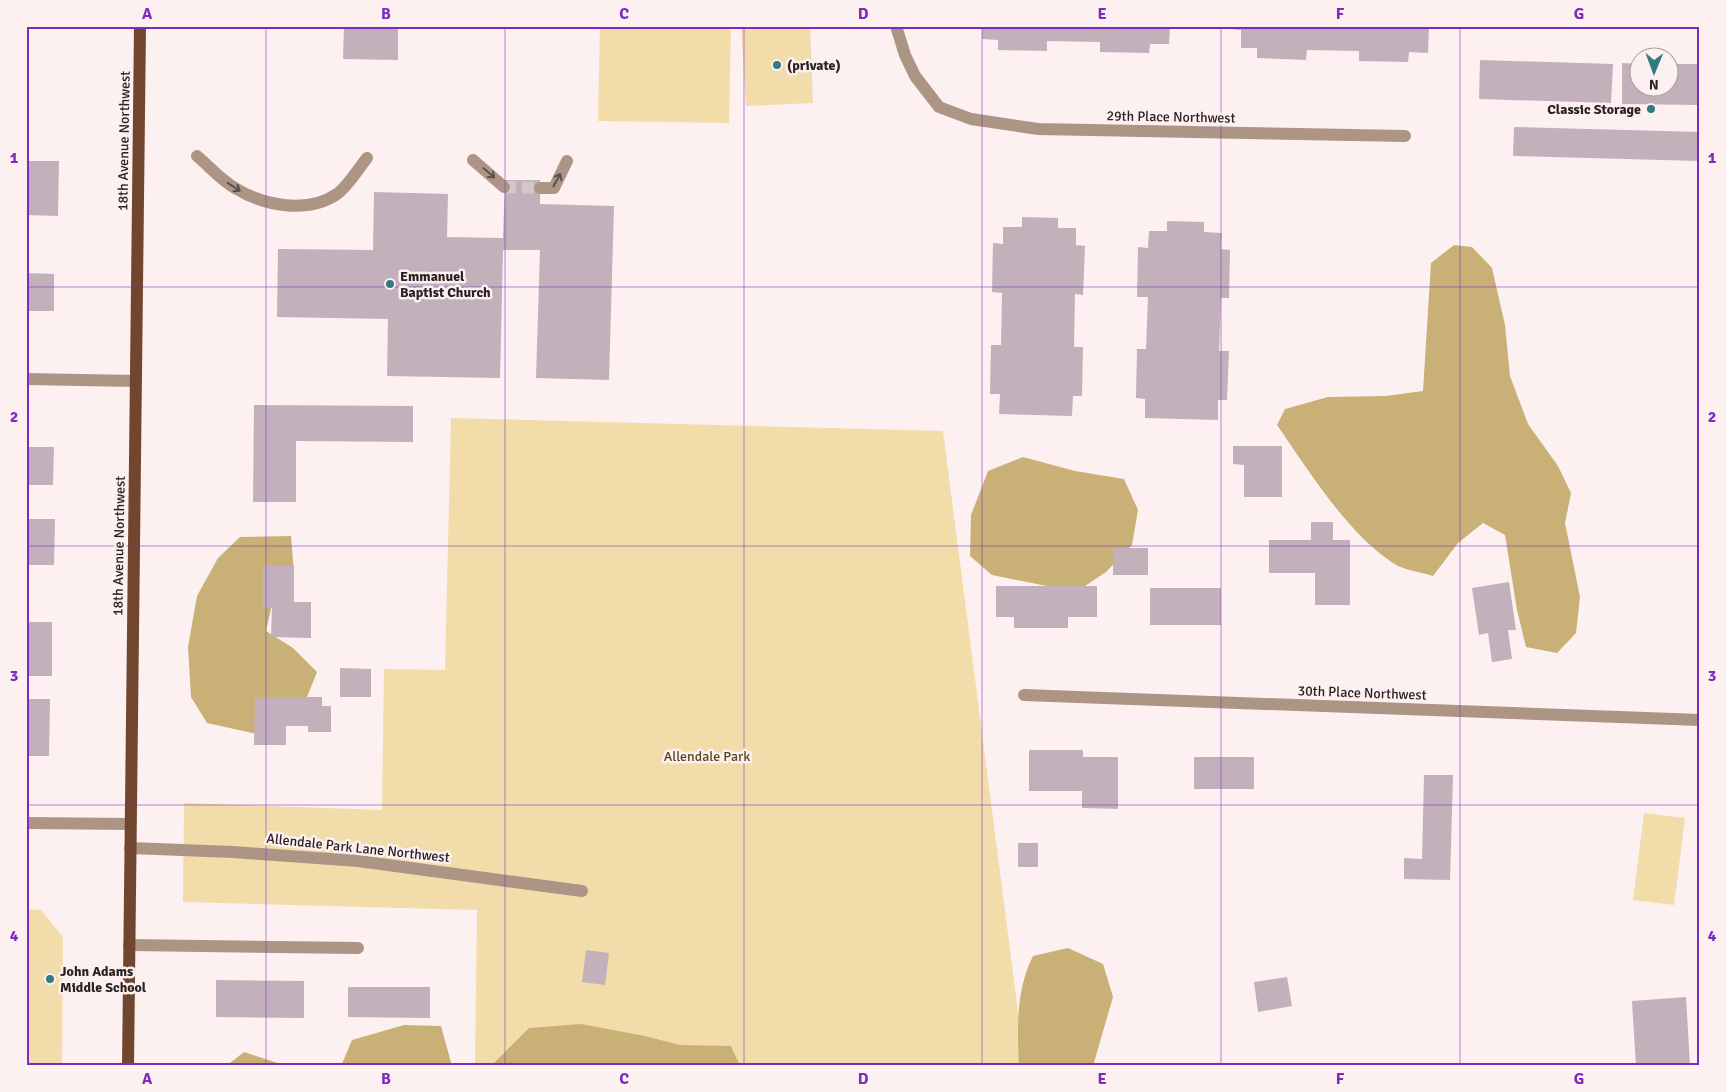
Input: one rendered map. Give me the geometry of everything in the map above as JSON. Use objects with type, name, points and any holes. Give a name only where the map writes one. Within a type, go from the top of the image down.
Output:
[{"type":"main road","name":"18th Avenue Northwest","points":[[128,1066],[140,26]]},
{"type":"street","name":"29th Place Northwest","points":[[896,26],[905,55],[915,76],[939,106],[971,119],[1038,129],[1405,136]]},
{"type":"street","points":[[197,156],[234,188],[260,200],[290,205],[316,204],[338,193],[367,158]]},
{"type":"street","points":[[473,160],[504,187]]},
{"type":"street","points":[[540,188],[554,188],[567,161]]},
{"type":"street","points":[[26,379],[136,381]]},
{"type":"street","name":"30th Place Northwest","points":[[1024,695],[1700,720]]},
{"type":"street","points":[[26,823],[130,824]]},
{"type":"street","name":"Allendale Park Lane Northwest","points":[[130,848],[232,852],[358,861],[582,891]]},
{"type":"street","points":[[129,945],[358,948]]},
{"type":"green space","points":[[600,26],[731,26],[729,123],[598,121]]},
{"type":"green space","name":"(private)","points":[[741,26],[810,26],[813,103],[746,106]]},
{"type":"green space","name":"Allendale Park","points":[[451,418],[943,431],[1025,1066],[475,1066],[477,910],[183,902],[184,803],[382,810],[384,669],[445,670]]},
{"type":"green space","points":[[1644,813],[1685,818],[1674,905],[1633,900]]},
{"type":"green space","name":"John Adams Middle School","points":[[26,909],[41,910],[63,937],[62,1066],[26,1066]]},
{"type":"shaded area","points":[[1454,245],[1472,247],[1492,268],[1505,325],[1510,376],[1528,424],[1558,466],[1571,493],[1565,523],[1580,597],[1576,633],[1557,653],[1526,647],[1517,610],[1505,535],[1483,523],[1458,543],[1433,576],[1397,565],[1376,551],[1360,536],[1315,481],[1277,425],[1285,409],[1328,397],[1386,396],[1423,391],[1431,263]]},
{"type":"shaded area","points":[[1023,457],[1075,471],[1124,479],[1138,510],[1132,545],[1106,572],[1076,592],[992,575],[970,556],[971,515],[988,471]]},
{"type":"shaded area","points":[[291,536],[294,573],[274,596],[266,631],[293,648],[317,672],[307,697],[262,735],[207,723],[191,697],[188,647],[197,596],[218,558],[240,537]]},
{"type":"shaded area","points":[[1068,948],[1103,964],[1113,997],[1093,1066],[1019,1066],[1019,1010],[1027,969],[1033,956]]},
{"type":"shaded area","points":[[581,1024],[645,1036],[680,1045],[731,1046],[740,1066],[491,1066],[529,1028]]},
{"type":"shaded area","points":[[404,1025],[441,1026],[452,1066],[341,1066],[352,1040]]},
{"type":"shaded area","points":[[244,1052],[287,1066],[226,1066]]},
{"type":"building","points":[[344,26],[398,26],[398,60],[343,59]]},
{"type":"building","points":[[982,26],[1170,26],[1169,44],[1150,44],[1149,53],[1100,52],[1100,42],[1047,41],[1047,51],[998,50],[998,40],[982,39]]},
{"type":"building","points":[[1231,26],[1429,26],[1428,53],[1409,52],[1408,62],[1359,61],[1359,51],[1307,50],[1306,60],[1257,58],[1257,48],[1241,48],[1241,30],[1231,29]]},
{"type":"building","points":[[1480,60],[1613,64],[1611,103],[1479,99]]},
{"type":"building","points":[[1622,63],[1628,63],[1628,98],[1678,98],[1678,64],[1700,64],[1700,105],[1622,104]]},
{"type":"building","points":[[1514,127],[1700,132],[1700,161],[1513,156]]},
{"type":"building","points":[[26,161],[59,161],[58,216],[26,215]]},
{"type":"building","name":"Emmanuel Baptist Church","points":[[505,180],[540,180],[540,204],[614,206],[609,380],[536,378],[540,250],[503,250],[500,378],[387,376],[388,319],[277,317],[278,249],[373,250],[374,192],[448,194],[447,237],[503,238]]},
{"type":"building","points":[[1022,217],[1058,218],[1058,228],[1076,228],[1076,245],[1085,246],[1083,295],[1075,294],[1074,347],[1083,347],[1082,396],[1073,396],[1072,416],[999,414],[1000,394],[990,394],[991,345],[1001,345],[1002,293],[992,292],[993,243],[1003,244],[1003,227],[1022,227]]},
{"type":"building","points":[[1167,221],[1204,222],[1204,232],[1222,233],[1221,249],[1230,250],[1229,298],[1221,298],[1219,351],[1229,351],[1227,400],[1218,400],[1218,420],[1145,418],[1145,399],[1136,398],[1137,349],[1146,349],[1148,297],[1137,297],[1138,247],[1148,248],[1149,231],[1167,231]]},
{"type":"building","points":[[26,273],[54,274],[54,311],[26,311]]},
{"type":"building","points":[[254,405],[413,406],[413,442],[296,441],[296,502],[253,502]]},
{"type":"building","points":[[1233,446],[1282,446],[1282,497],[1244,497],[1244,465],[1233,464]]},
{"type":"building","points":[[26,447],[54,447],[53,485],[26,485]]},
{"type":"building","points":[[26,519],[55,519],[54,565],[26,565]]},
{"type":"building","points":[[1311,522],[1333,522],[1333,540],[1350,540],[1350,605],[1315,605],[1315,573],[1269,573],[1269,540],[1311,540]]},
{"type":"building","points":[[1113,548],[1148,548],[1148,575],[1113,575]]},
{"type":"building","points":[[263,565],[294,566],[294,602],[311,602],[311,638],[271,637],[272,608],[263,608]]},
{"type":"building","points":[[1509,582],[1516,630],[1508,630],[1512,659],[1492,662],[1488,633],[1479,635],[1472,588]]},
{"type":"building","points":[[996,586],[1097,586],[1097,617],[1068,617],[1068,628],[1014,628],[1014,617],[996,617]]},
{"type":"building","points":[[1150,588],[1221,588],[1221,625],[1150,625]]},
{"type":"building","points":[[26,622],[52,622],[52,676],[26,676]]},
{"type":"building","points":[[340,668],[371,669],[371,697],[340,697]]},
{"type":"building","points":[[255,697],[322,697],[322,706],[331,706],[331,732],[308,732],[308,726],[286,726],[286,745],[254,745]]},
{"type":"building","points":[[26,699],[50,699],[49,756],[26,756]]},
{"type":"building","points":[[1029,750],[1083,750],[1083,757],[1118,757],[1118,809],[1082,808],[1082,791],[1029,791]]},
{"type":"building","points":[[1194,757],[1254,757],[1254,789],[1194,789]]},
{"type":"building","points":[[1424,775],[1453,775],[1450,880],[1404,879],[1404,858],[1422,859]]},
{"type":"building","points":[[1018,843],[1038,843],[1038,867],[1018,867]]},
{"type":"building","points":[[586,950],[609,953],[605,985],[582,982]]},
{"type":"building","points":[[1287,977],[1292,1006],[1258,1012],[1254,982]]},
{"type":"building","points":[[216,980],[304,981],[304,1018],[216,1017]]},
{"type":"building","points":[[348,987],[430,987],[430,1018],[348,1017]]},
{"type":"building","points":[[1686,997],[1690,1066],[1636,1066],[1632,1001]]},
{"type":"tunnel","points":[[504,187],[540,188]]},
{"type":"place","name":"(private)","points":[[777,65]]},
{"type":"place","name":"Classic Storage","points":[[1651,109]]},
{"type":"place","name":"Emmanuel Baptist Church","points":[[390,284]]},
{"type":"place","name":"John Adams Middle School","points":[[50,979]]}]
